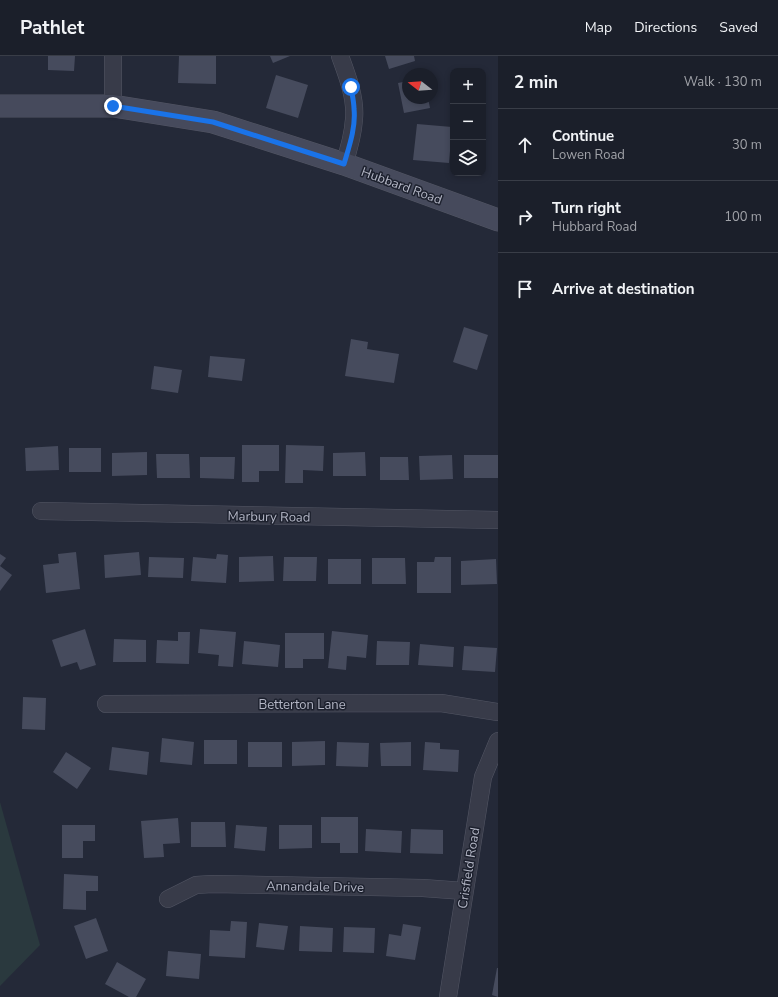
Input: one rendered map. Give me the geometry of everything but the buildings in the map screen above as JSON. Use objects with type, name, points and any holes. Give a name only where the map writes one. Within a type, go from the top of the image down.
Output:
[{"type":"main road","name":"Hubbard Road","points":[[0,106],[113,106],[213,122],[344,164],[498,220]]},
{"type":"street","points":[[113,56],[113,106]]},
{"type":"street","points":[[340,56],[351,87],[354,108],[350,146],[344,164]]},
{"type":"street","name":"Marbury Road","points":[[41,511],[498,520]]},
{"type":"street","name":"Betterton Lane","points":[[106,704],[441,703],[498,712]]},
{"type":"street","name":"Crisfield Road","points":[[448,997],[483,778],[498,741]]},
{"type":"street","name":"Annandale Drive","points":[[168,899],[196,885],[212,884],[423,888],[464,891]]},
{"type":"shaded area","points":[[0,802],[40,945],[0,986]]},
{"type":"route","points":[[113,106],[213,122],[344,164],[350,146],[354,118],[351,87]]}]
